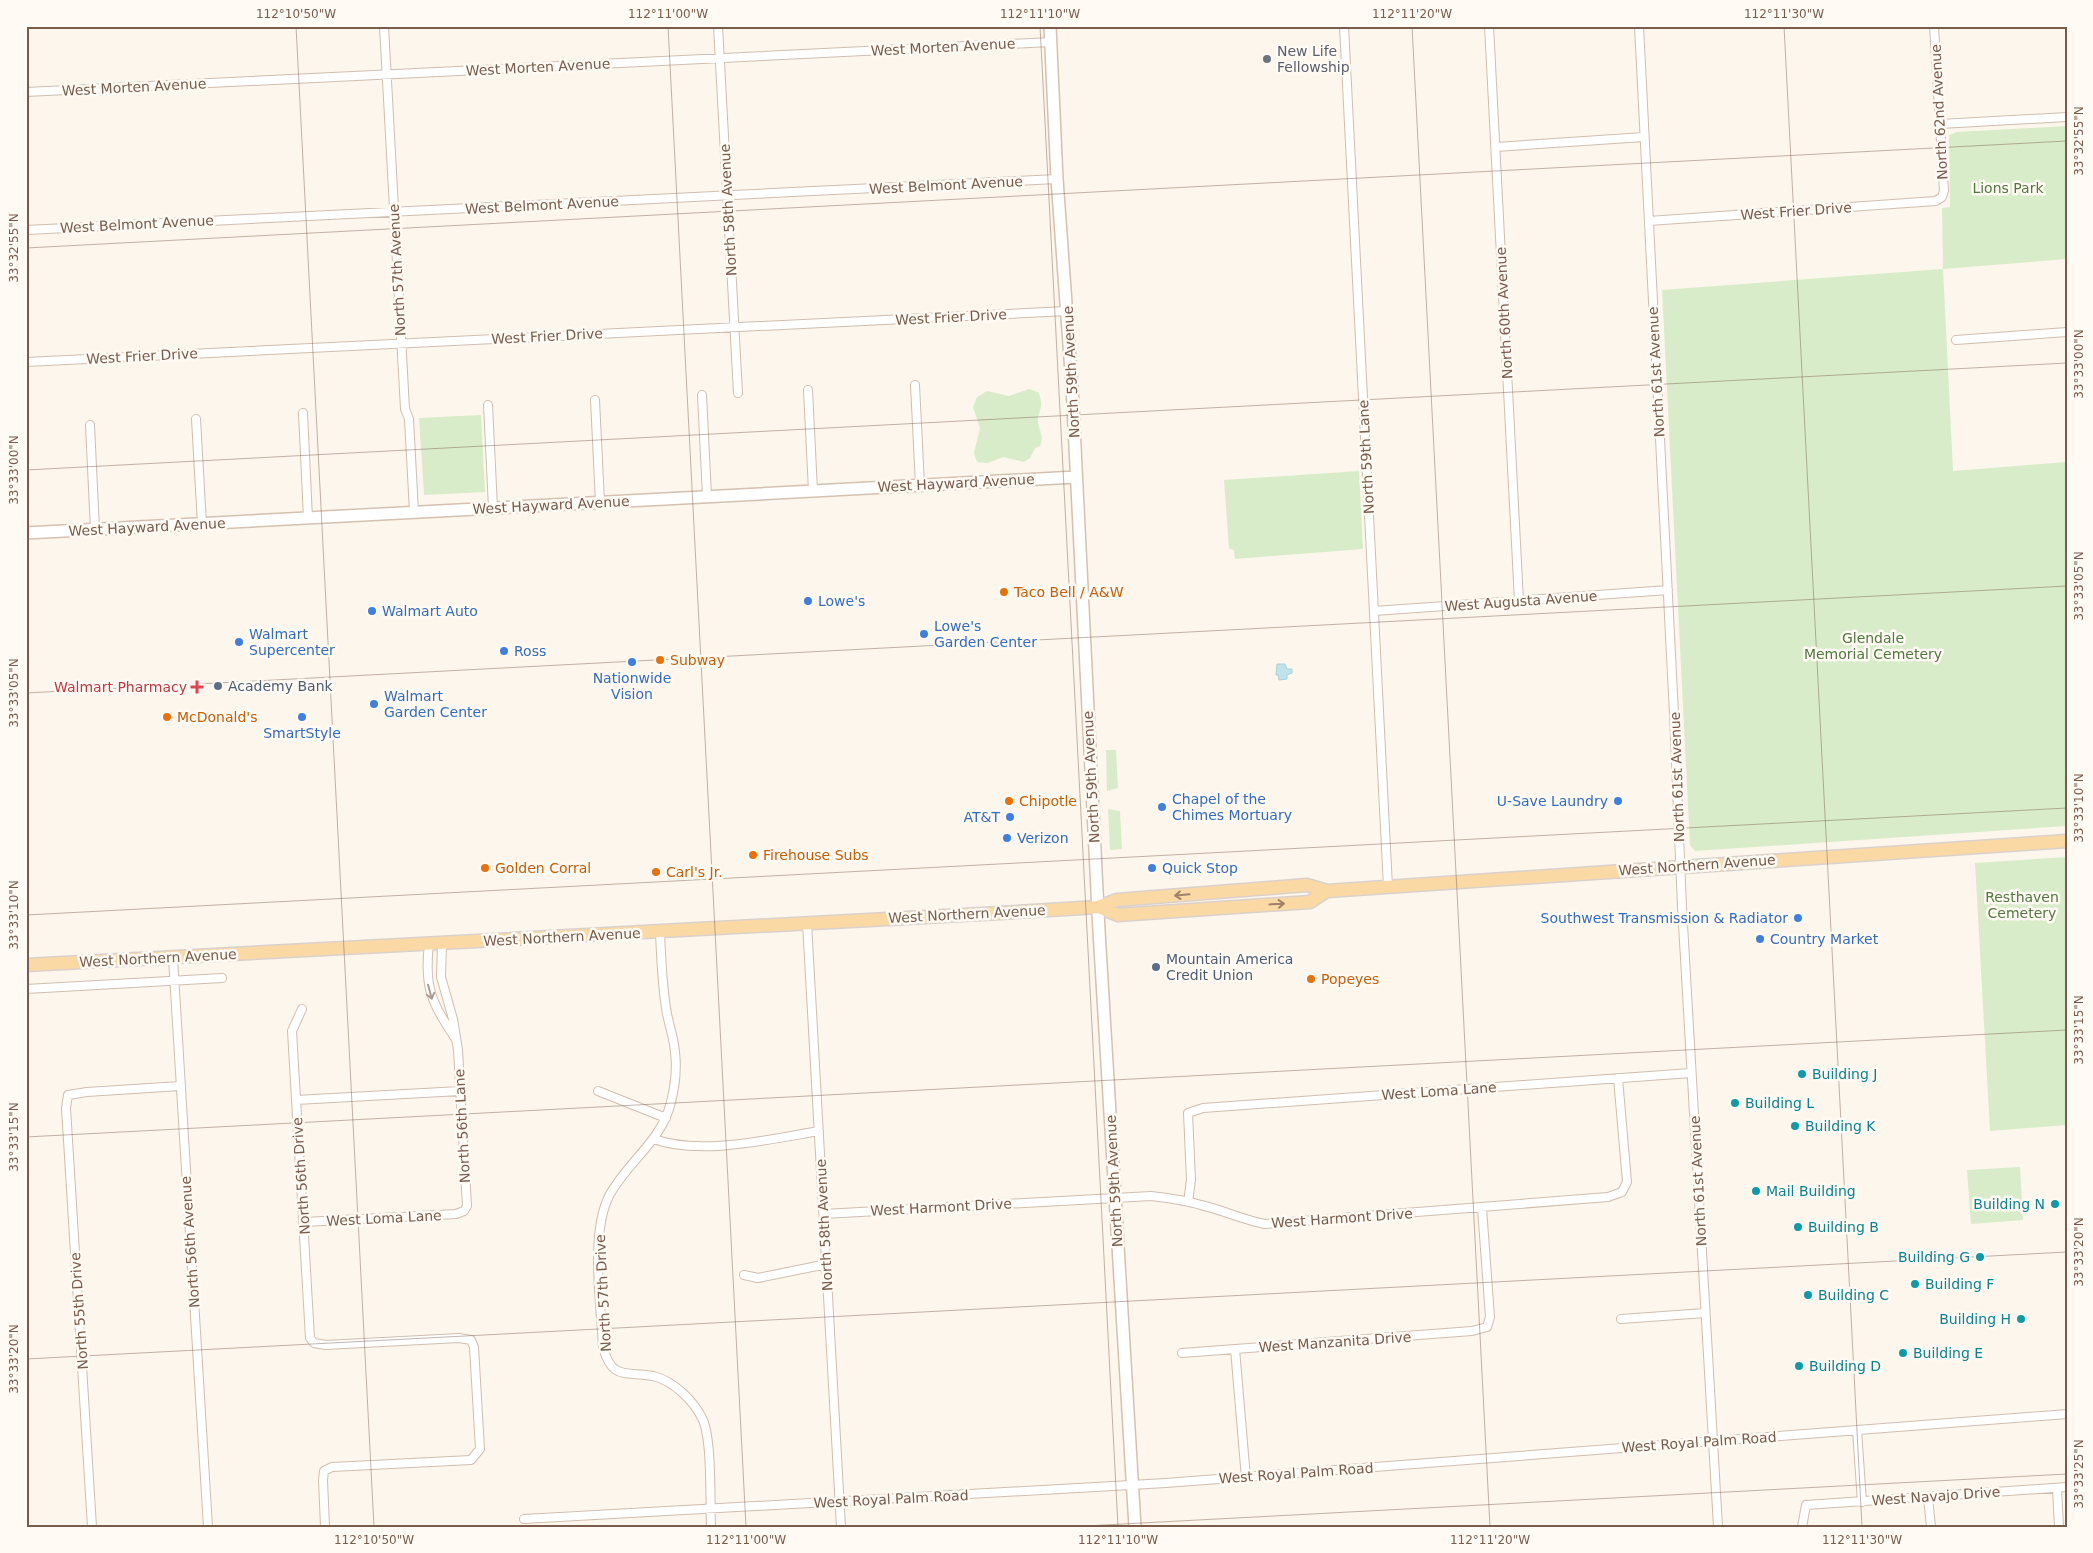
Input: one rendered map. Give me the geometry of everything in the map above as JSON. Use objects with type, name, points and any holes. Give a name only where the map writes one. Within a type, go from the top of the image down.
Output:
[{"type":"main road","name":"North 59th Avenue","points":[[1050,26],[1098,907],[1135,1527]]},
{"type":"main road","name":"West Hayward Avenue","points":[[26,533],[1076,477]]},
{"type":"main road","name":"West Northern Avenue","points":[[26,965],[1098,907],[1117,900],[1307,885],[1328,891],[2067,841]]},
{"type":"street","name":"North 57th Avenue","points":[[384,26],[405,409],[409,419],[414,512]]},
{"type":"street","name":"North 58th Avenue","points":[[718,26],[738,394]]},
{"type":"street","name":"North 59th Lane","points":[[1344,26],[1388,887]]},
{"type":"street","name":"North 60th Avenue","points":[[1489,26],[1519,601]]},
{"type":"street","name":"North 61st Avenue","points":[[1638,26],[1668,590],[1680,867],[1718,1527]]},
{"type":"street","name":"North 62nd Avenue","points":[[1934,26],[1944,191],[1942,197]]},
{"type":"street","name":"West Morten Avenue","points":[[26,92],[1051,42]]},
{"type":"street","points":[[1940,124],[2067,117]]},
{"type":"street","points":[[1496,147],[1644,137]]},
{"type":"street","name":"West Belmont Avenue","points":[[26,230],[1057,179]]},
{"type":"street","name":"West Frier Drive","points":[[1649,221],[1936,201],[1942,197]]},
{"type":"street","name":"West Frier Drive","points":[[26,362],[1067,311]]},
{"type":"street","points":[[1956,340],[2067,332]]},
{"type":"street","points":[[915,385],[920,485]]},
{"type":"street","points":[[808,390],[814,491]]},
{"type":"street","points":[[702,395],[707,496]]},
{"type":"street","points":[[595,400],[600,502]]},
{"type":"street","points":[[488,405],[493,508]]},
{"type":"street","points":[[303,413],[308,518]]},
{"type":"street","points":[[196,419],[202,524]]},
{"type":"street","points":[[90,425],[95,530]]},
{"type":"street","name":"West Augusta Avenue","points":[[1374,611],[1668,590]]},
{"type":"street","name":"North 58th Avenue","points":[[807,923],[841,1527]]},
{"type":"street","name":"North 57th Drive","points":[[660,932],[666,1010],[676,1054],[672,1098],[666,1118],[654,1139],[621,1179],[610,1196],[603,1213],[598,1239],[603,1347],[606,1358],[614,1369],[626,1375],[654,1376],[684,1394],[696,1408],[706,1430],[712,1527]]},
{"type":"street","name":"North 56th Lane","points":[[429,943],[426,966],[429,994],[456,1040]]},
{"type":"street","name":"North 56th Lane","points":[[442,943],[441,976],[455,1026],[467,1206],[464,1211]]},
{"type":"street","name":"North 56th Avenue","points":[[173,958],[208,1527]]},
{"type":"street","name":"West Northern Avenue","points":[[26,989],[222,978]]},
{"type":"street","name":"North 56th Drive","points":[[302,1009],[292,1031],[310,1338],[314,1343],[326,1345],[459,1338],[471,1340],[474,1347],[480,1449],[470,1460],[332,1467],[324,1471],[325,1527]]},
{"type":"street","name":"West Loma Lane","points":[[1188,1202],[1192,1180],[1188,1113],[1203,1108],[1692,1072]]},
{"type":"street","name":"West Harmont Drive","points":[[824,1214],[1151,1196],[1188,1202],[1265,1224],[1608,1197],[1622,1192],[1627,1182],[1618,1078]]},
{"type":"street","name":"North 55th Drive","points":[[92,1527],[66,1108],[68,1095],[180,1086]]},
{"type":"street","points":[[598,1090],[666,1118]]},
{"type":"street","points":[[296,1100],[460,1091]]},
{"type":"street","points":[[654,1139],[668,1144],[703,1146],[736,1144],[819,1131]]},
{"type":"street","name":"West Manzanita Drive","points":[[1182,1353],[1472,1332],[1487,1327],[1490,1316],[1482,1208]]},
{"type":"street","name":"West Loma Lane","points":[[304,1222],[456,1214],[464,1211]]},
{"type":"street","points":[[744,1275],[758,1278],[826,1264]]},
{"type":"street","points":[[1621,1319],[1705,1313]]},
{"type":"street","points":[[1235,1349],[1246,1478]]},
{"type":"street","name":"West Royal Palm Road","points":[[524,1519],[1246,1478],[2067,1414]]},
{"type":"street","points":[[1857,1430],[1862,1502]]},
{"type":"street","name":"West Navajo Drive","points":[[1802,1527],[1806,1505],[2067,1487]]},
{"type":"street","points":[[2057,1488],[2059,1527]]},
{"type":"street","points":[[1928,1497],[1931,1527]]},
{"type":"green space","name":"Lions Park","points":[[2067,126],[2067,259],[1943,269],[1942,208],[1950,207],[1949,135],[1957,132]]},
{"type":"green space","name":"Glendale Memorial Cemetery","points":[[1943,269],[1953,471],[2067,462],[2067,826],[1695,851],[1690,845],[1662,290]]},
{"type":"green space","points":[[1029,389],[1038,392],[1041,402],[1038,419],[1042,437],[1040,446],[1035,448],[1030,458],[1024,462],[1003,457],[988,463],[977,462],[974,453],[980,428],[973,407],[977,397],[987,391],[1009,396]]},
{"type":"green space","points":[[481,415],[485,492],[424,495],[419,418]]},
{"type":"green space","points":[[1359,471],[1363,549],[1235,559],[1234,550],[1229,549],[1224,480]]},
{"type":"green space","points":[[1106,750],[1116,750],[1118,788],[1107,791]]},
{"type":"green space","points":[[1108,809],[1120,811],[1122,849],[1110,850]]},
{"type":"green space","name":"Resthaven Cemetery","points":[[2067,857],[2067,1125],[1990,1131],[1975,863]]},
{"type":"green space","points":[[2020,1167],[2023,1220],[1971,1224],[1967,1170]]},
{"type":"water","points":[[1277,664],[1285,664],[1287,669],[1292,669],[1292,673],[1287,675],[1287,679],[1279,680],[1278,675],[1276,675]]},
{"type":"place","name":"New Life Fellowship","points":[[1267,59]]},
{"type":"place","name":"Taco Bell / A&W","points":[[1004,592]]},
{"type":"place","name":"Lowe's","points":[[808,601]]},
{"type":"place","name":"Walmart Auto","points":[[372,611]]},
{"type":"place","name":"Lowe's Garden Center","points":[[924,634]]},
{"type":"place","name":"Walmart Supercenter","points":[[239,642]]},
{"type":"place","name":"Ross","points":[[504,651]]},
{"type":"place","name":"Subway","points":[[660,660]]},
{"type":"place","name":"Nationwide Vision","points":[[632,662]]},
{"type":"place","name":"Academy Bank","points":[[218,686]]},
{"type":"place","name":"Walmart Pharmacy","points":[[197,687]]},
{"type":"place","name":"Walmart Garden Center","points":[[374,704]]},
{"type":"place","name":"McDonald's","points":[[167,717]]},
{"type":"place","name":"SmartStyle","points":[[302,717]]},
{"type":"place","name":"Chipotle","points":[[1009,801]]},
{"type":"place","name":"U-Save Laundry","points":[[1618,801]]},
{"type":"place","name":"Chapel of the Chimes Mortuary","points":[[1162,807]]},
{"type":"place","name":"AT&T","points":[[1010,817]]},
{"type":"place","name":"Verizon","points":[[1007,838]]},
{"type":"place","name":"Firehouse Subs","points":[[753,855]]},
{"type":"place","name":"Golden Corral","points":[[485,868]]},
{"type":"place","name":"Quick Stop","points":[[1152,868]]},
{"type":"place","name":"Carl's Jr.","points":[[656,872]]},
{"type":"place","name":"Southwest Transmission & Radiator","points":[[1798,918]]},
{"type":"place","name":"Country Market","points":[[1760,939]]},
{"type":"place","name":"Mountain America Credit Union","points":[[1156,967]]},
{"type":"place","name":"Popeyes","points":[[1311,979]]},
{"type":"place","name":"Building J","points":[[1802,1074]]},
{"type":"place","name":"Building L","points":[[1735,1103]]},
{"type":"place","name":"Building K","points":[[1795,1126]]},
{"type":"place","name":"Mail Building","points":[[1756,1191]]},
{"type":"place","name":"Building N","points":[[2055,1204]]},
{"type":"place","name":"Building B","points":[[1798,1227]]},
{"type":"place","name":"Building G","points":[[1980,1257]]},
{"type":"place","name":"Building F","points":[[1915,1284]]},
{"type":"place","name":"Building C","points":[[1808,1295]]},
{"type":"place","name":"Building H","points":[[2021,1319]]},
{"type":"place","name":"Building E","points":[[1903,1353]]},
{"type":"place","name":"Building D","points":[[1799,1366]]}]
